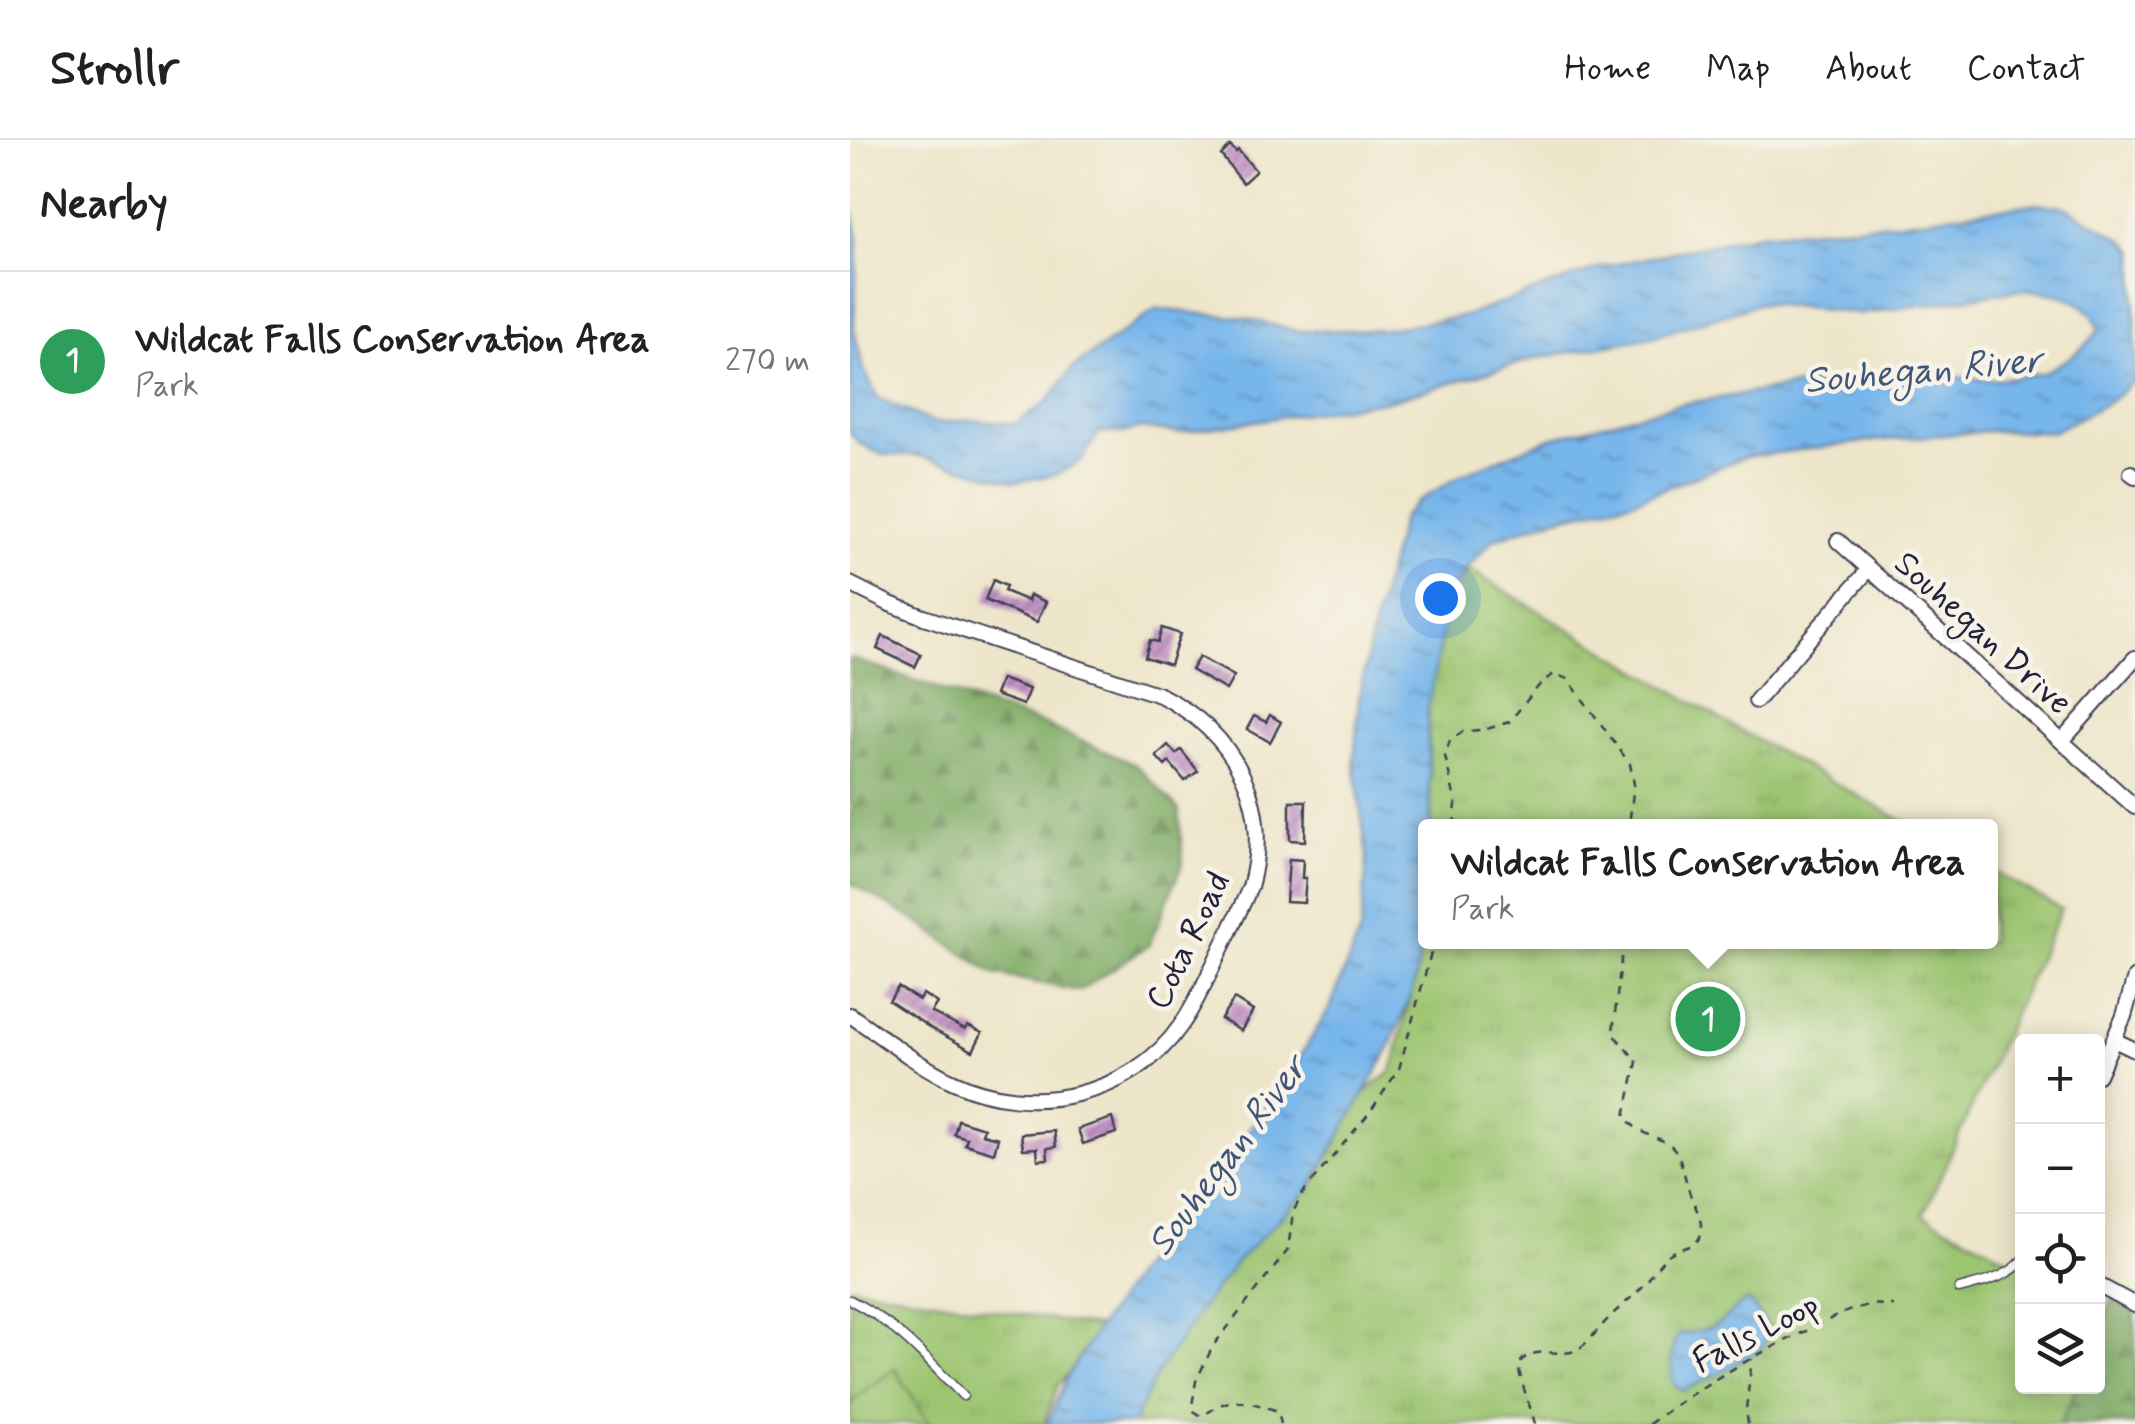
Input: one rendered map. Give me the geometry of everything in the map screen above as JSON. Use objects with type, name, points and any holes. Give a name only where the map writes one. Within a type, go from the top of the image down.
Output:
[{"type":"street","name":"Souhegan Drive","points":[[1838,542],[2135,807]]},
{"type":"street","points":[[1756,701],[1869,569]]},
{"type":"street","name":"Cota Road","points":[[850,584],[924,617],[1178,704],[1222,742],[1244,776],[1253,809],[1256,847],[1256,868],[1250,887],[1180,1027],[1150,1058],[1094,1090],[1032,1100],[972,1089],[932,1070],[850,1015]]},
{"type":"street","points":[[2062,742],[2135,658]]},
{"type":"street","points":[[2105,1060],[2135,977]]},
{"type":"street","points":[[2114,1040],[2135,1050]]},
{"type":"street","points":[[2105,1289],[2135,1304]]},
{"type":"lane","points":[[1959,1289],[2015,1268]]},
{"type":"lane","points":[[850,1300],[897,1333],[963,1396]]},
{"type":"path","points":[[1455,819],[1456,804],[1445,756],[1450,740],[1462,732],[1509,722],[1542,682],[1554,674],[1568,679],[1630,764],[1634,784],[1629,819]]},
{"type":"path","points":[[1281,1424],[1278,1411],[1234,1401],[1220,1404],[1202,1416],[1192,1406],[1196,1381],[1213,1346],[1288,1250],[1293,1212],[1305,1190],[1370,1112],[1398,1069],[1432,949]]},
{"type":"path","points":[[1535,1424],[1518,1375],[1525,1358],[1536,1353],[1571,1353],[1584,1344],[1641,1288],[1666,1256],[1676,1249],[1690,1247],[1702,1232],[1677,1153],[1668,1142],[1640,1133],[1625,1116],[1636,1062],[1613,1032],[1622,949]]},
{"type":"path","name":"Falls Loop","points":[[1649,1424],[1693,1391],[1752,1357],[1837,1316],[1870,1305],[1893,1305]]},
{"type":"path","points":[[1748,1424],[1752,1357]]},
{"type":"green space","points":[[1468,569],[1739,730],[1899,819],[1432,819],[1429,687],[1437,633],[1452,594]]},
{"type":"green space","points":[[850,658],[1045,725],[1136,765],[1179,810],[1183,863],[1149,945],[1079,991],[994,974],[916,921],[850,883]]},
{"type":"green space","points":[[1998,874],[2061,909],[1923,1215],[2015,1261],[2015,1394],[2105,1394],[2105,1308],[2135,1324],[2135,1424],[1132,1424],[1156,1371],[1202,1307],[1231,1257],[1368,1090],[1391,1072],[1420,949],[1998,949]]},
{"type":"green space","points":[[850,1286],[1102,1328],[1085,1355],[1058,1385],[1044,1424],[850,1424]]},
{"type":"green space","points":[[2112,1299],[2135,1311],[2135,1424],[2060,1424],[2073,1394],[2105,1394],[2105,1318]]},
{"type":"green space","points":[[895,1369],[930,1424],[850,1424],[850,1406],[857,1396]]},
{"type":"water","points":[[2034,204],[2063,206],[2124,240],[2135,251],[2135,380],[2114,399],[2052,432],[1990,431],[1745,457],[1632,501],[1556,518],[1494,539],[1453,584],[1443,626],[1427,715],[1431,819],[1418,819],[1418,949],[1421,949],[1413,989],[1389,1050],[1310,1189],[1237,1261],[1199,1311],[1156,1375],[1133,1424],[1047,1424],[1068,1375],[1099,1326],[1187,1200],[1230,1156],[1294,1066],[1330,1008],[1361,929],[1367,857],[1354,761],[1359,699],[1402,517],[1419,501],[1463,474],[1551,438],[1675,405],[1813,383],[1954,377],[1994,380],[2043,373],[2071,357],[2099,330],[2078,303],[2055,294],[2019,290],[1863,314],[1761,303],[1652,337],[1537,358],[1391,400],[1177,433],[1141,428],[1122,433],[1099,432],[1082,460],[1059,474],[1015,482],[915,455],[883,455],[860,444],[850,433],[850,207],[858,239],[854,328],[863,368],[878,398],[934,423],[971,420],[1016,424],[1048,401],[1074,367],[1156,309],[1245,318],[1297,331],[1386,329],[1465,316],[1599,268],[1759,234],[1892,223]]},
{"type":"water","points":[[1748,1301],[1768,1331],[1763,1347],[1683,1391],[1674,1385],[1672,1352],[1679,1334],[1711,1328]]},
{"type":"building","points":[[1230,146],[1256,171],[1243,183],[1221,155]]},
{"type":"building","points":[[993,580],[1006,586],[1004,591],[1028,601],[1030,595],[1046,602],[1037,622],[985,600]]},
{"type":"building","points":[[1162,628],[1180,634],[1170,665],[1145,657],[1150,640],[1158,642]]},
{"type":"building","points":[[883,636],[921,654],[915,667],[877,649]]},
{"type":"building","points":[[1199,657],[1234,676],[1226,690],[1191,670]]},
{"type":"building","points":[[1001,679],[1029,689],[1023,705],[995,695]]},
{"type":"building","points":[[1270,715],[1281,722],[1270,742],[1247,729],[1254,716],[1266,722]]},
{"type":"building","points":[[1168,745],[1176,754],[1181,750],[1198,771],[1185,781],[1169,762],[1165,766],[1156,756]]},
{"type":"building","points":[[1290,801],[1306,801],[1305,841],[1290,840]]},
{"type":"building","points":[[1289,859],[1303,860],[1304,903],[1286,902]]},
{"type":"building","points":[[898,987],[919,1000],[923,994],[937,1003],[931,1012],[965,1030],[968,1026],[982,1033],[973,1051],[889,1001]]},
{"type":"building","points":[[1234,999],[1253,1011],[1241,1031],[1221,1019]]},
{"type":"building","points":[[1112,1118],[1116,1133],[1083,1144],[1078,1129]]},
{"type":"building","points":[[958,1120],[984,1128],[982,1134],[998,1138],[994,1153],[965,1144],[967,1138],[954,1134]]},
{"type":"building","points":[[1054,1131],[1056,1147],[1047,1148],[1048,1159],[1038,1160],[1037,1148],[1023,1149],[1021,1134]]},
{"type":"place","name":"Wildcat Falls Conservation Area","points":[[1708,1019]]},
{"type":"water label","name":"Souhegan River","points":[[1923,369]]},
{"type":"water label","name":"Souhegan River","points":[[1226,1155]]}]
